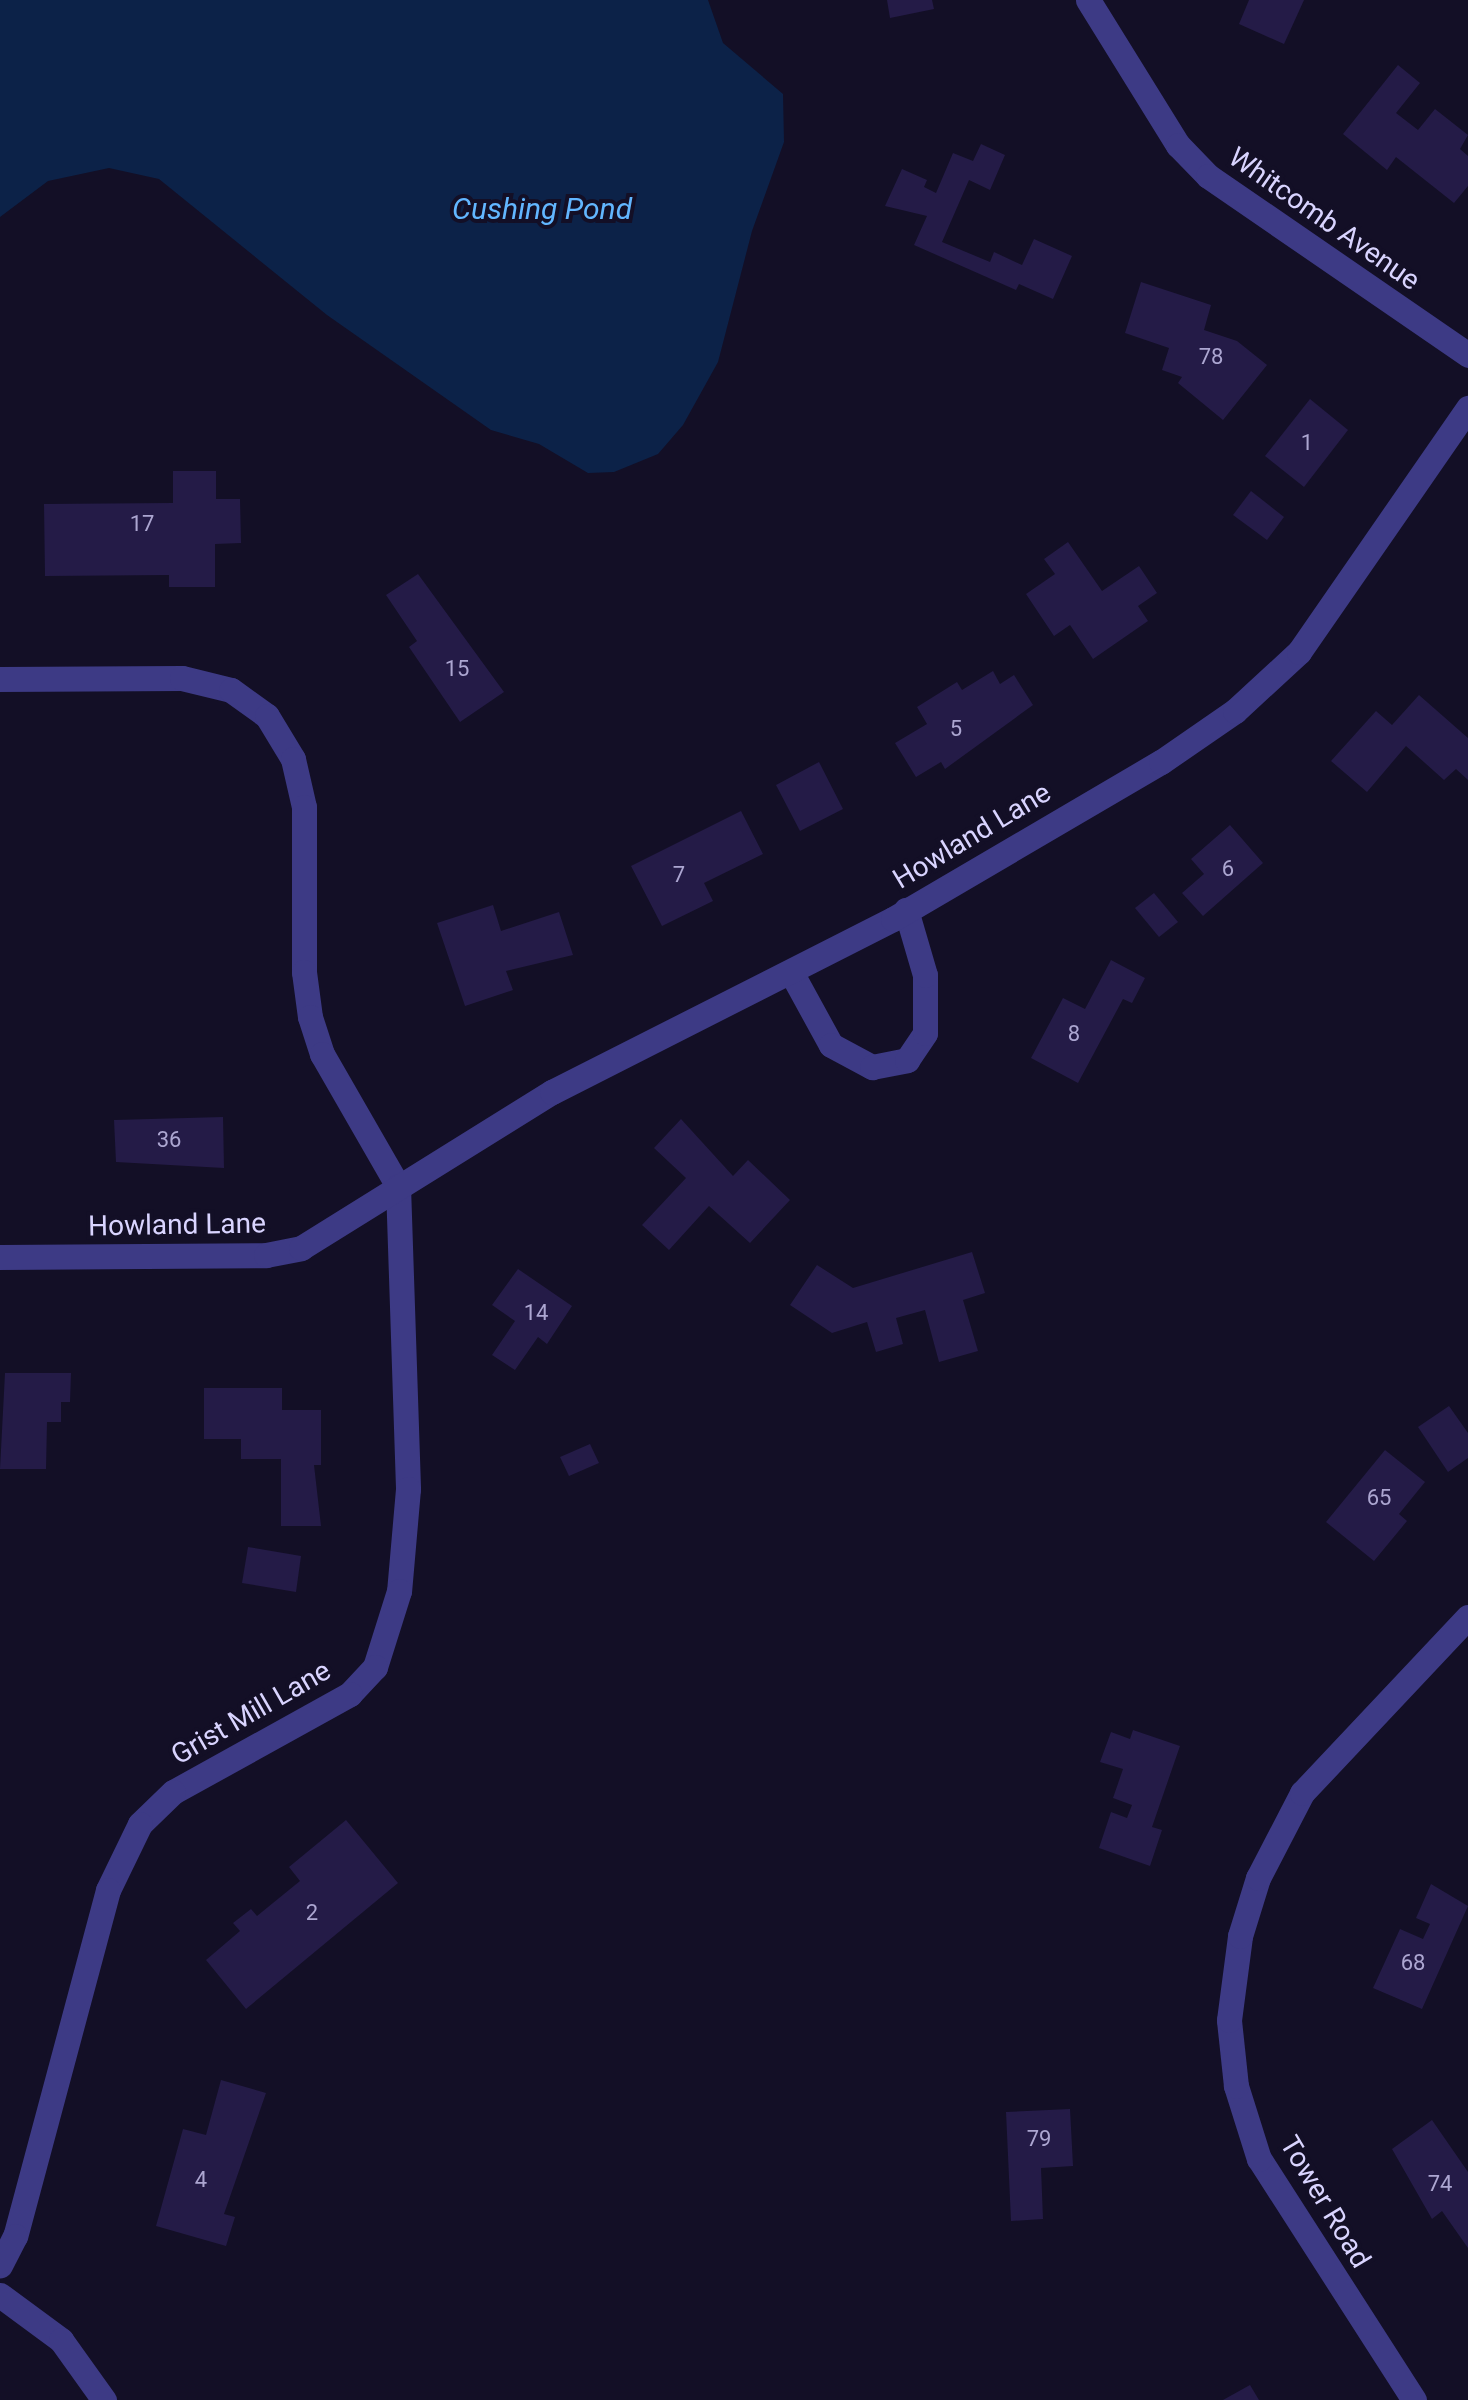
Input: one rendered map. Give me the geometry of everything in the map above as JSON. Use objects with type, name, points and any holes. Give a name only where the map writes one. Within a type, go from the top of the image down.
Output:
[{"type":"street","name":"Whitcomb Avenue","points":[[1097,5],[1178,145],[1208,176],[1468,355]]},
{"type":"street","name":"Howland Lane","points":[[0,1256],[266,1256],[301,1248],[552,1092],[792,972],[906,910],[1162,762],[1235,711],[1299,652],[1468,408]]},
{"type":"street","points":[[0,678],[182,678],[230,690],[266,716],[293,759],[304,807],[304,972],[310,1017],[322,1054],[398,1186]]},
{"type":"street","points":[[792,972],[831,1044],[872,1066],[906,1060],[925,1033],[925,974],[906,910]]},
{"type":"street","name":"Grist Mill Lane","points":[[0,2265],[15,2236],[108,1890],[140,1824],[174,1792],[350,1694],[375,1667],[399,1592],[408,1488],[398,1186]]},
{"type":"street","name":"Tower Road","points":[[1414,2400],[1259,2159],[1236,2086],[1229,2020],[1240,1936],[1258,1878],[1302,1793],[1468,1617]]},
{"type":"street","points":[[0,2295],[61,2340],[104,2400]]},
{"type":"water","name":"Cushing Pond","points":[[0,0],[708,0],[723,43],[783,94],[784,142],[752,231],[718,362],[683,425],[658,454],[614,472],[588,473],[539,444],[491,430],[327,315],[159,179],[109,168],[48,181],[0,217]]},
{"type":"building","points":[[887,0],[932,0],[934,9],[890,18]]},
{"type":"building","points":[[1249,0],[1304,0],[1284,44],[1239,24]]},
{"type":"building","points":[[1398,65],[1420,83],[1396,113],[1418,130],[1435,109],[1468,135],[1460,149],[1468,156],[1468,186],[1454,203],[1396,157],[1387,170],[1343,134]]},
{"type":"building","points":[[981,144],[1005,155],[990,190],[969,180],[942,242],[990,262],[994,252],[1022,265],[1034,239],[1072,256],[1053,299],[1019,284],[1016,290],[914,245],[927,216],[885,206],[902,169],[927,180],[924,187],[936,193],[953,153],[973,161]]},
{"type":"building","points":[[1141,282],[1211,305],[1204,330],[1237,341],[1267,365],[1223,420],[1178,383],[1182,377],[1162,370],[1169,348],[1125,333]]},
{"type":"building","points":[[1310,399],[1348,430],[1304,487],[1265,456]]},
{"type":"building","points":[[173,471],[216,471],[216,499],[240,499],[241,543],[215,544],[215,587],[169,587],[169,575],[45,576],[44,504],[173,503]]},
{"type":"building","points":[[1251,491],[1284,517],[1267,540],[1233,515]]},
{"type":"building","points":[[1068,542],[1102,591],[1139,566],[1157,593],[1138,606],[1148,621],[1093,659],[1070,625],[1054,636],[1026,594],[1055,574],[1044,559]]},
{"type":"building","points":[[418,574],[504,692],[460,722],[409,647],[417,641],[386,595]]},
{"type":"building","points":[[993,671],[1000,684],[1014,675],[1033,705],[945,769],[941,762],[916,777],[895,743],[927,724],[917,707],[957,682],[962,690]]},
{"type":"building","points":[[1419,695],[1468,738],[1468,780],[1456,769],[1444,780],[1406,746],[1367,792],[1331,761],[1376,711],[1392,725]]},
{"type":"building","points":[[819,762],[843,809],[800,831],[776,785]]},
{"type":"building","points":[[741,811],[763,854],[704,883],[713,901],[662,926],[631,866]]},
{"type":"building","points":[[1230,825],[1263,863],[1203,916],[1182,893],[1204,874],[1191,859]]},
{"type":"building","points":[[1154,893],[1178,922],[1159,937],[1135,908]]},
{"type":"building","points":[[493,905],[501,931],[559,912],[573,955],[506,971],[513,990],[465,1006],[437,923]]},
{"type":"building","points":[[1111,960],[1145,978],[1132,1003],[1123,999],[1078,1083],[1031,1058],[1063,998],[1085,1009]]},
{"type":"building","points":[[223,1117],[224,1168],[116,1162],[114,1120]]},
{"type":"building","points":[[681,1119],[733,1176],[748,1160],[790,1200],[750,1243],[709,1206],[669,1250],[642,1225],[686,1178],[654,1148]]},
{"type":"building","points":[[972,1252],[985,1293],[963,1300],[978,1351],[939,1362],[925,1310],[896,1318],[903,1344],[876,1352],[867,1322],[832,1333],[790,1305],[817,1265],[853,1288]]},
{"type":"building","points":[[518,1269],[572,1306],[547,1344],[538,1337],[515,1370],[492,1355],[515,1321],[492,1305]]},
{"type":"building","points":[[5,1373],[71,1373],[70,1402],[61,1402],[61,1422],[47,1422],[46,1469],[0,1469]]},
{"type":"building","points":[[204,1388],[282,1388],[282,1410],[321,1410],[321,1465],[314,1465],[321,1526],[281,1526],[281,1459],[241,1459],[241,1439],[204,1439]]},
{"type":"building","points":[[1449,1406],[1468,1433],[1468,1458],[1448,1472],[1418,1427]]},
{"type":"building","points":[[590,1444],[599,1463],[569,1476],[560,1457]]},
{"type":"building","points":[[1385,1450],[1425,1482],[1399,1514],[1407,1521],[1374,1561],[1326,1522]]},
{"type":"building","points":[[248,1547],[301,1556],[296,1592],[242,1583]]},
{"type":"building","points":[[1133,1730],[1180,1746],[1152,1827],[1162,1830],[1150,1866],[1099,1848],[1111,1812],[1127,1818],[1132,1805],[1113,1798],[1123,1769],[1100,1762],[1111,1732],[1130,1739]]},
{"type":"building","points":[[346,1820],[398,1883],[246,2009],[206,1960],[240,1931],[233,1923],[251,1909],[257,1916],[300,1881],[289,1867]]},
{"type":"building","points":[[1431,1884],[1468,1906],[1422,2009],[1373,1988],[1400,1929],[1423,1939],[1430,1924],[1416,1918]]},
{"type":"building","points":[[221,2080],[266,2093],[224,2214],[235,2217],[226,2246],[156,2226],[183,2129],[206,2135]]},
{"type":"building","points":[[1070,2109],[1073,2166],[1041,2168],[1043,2219],[1011,2221],[1006,2112]]},
{"type":"building","points":[[1432,2120],[1468,2172],[1468,2248],[1442,2211],[1432,2219],[1392,2149]]},
{"type":"building","points":[[1250,2385],[1259,2400],[1223,2400]]}]
